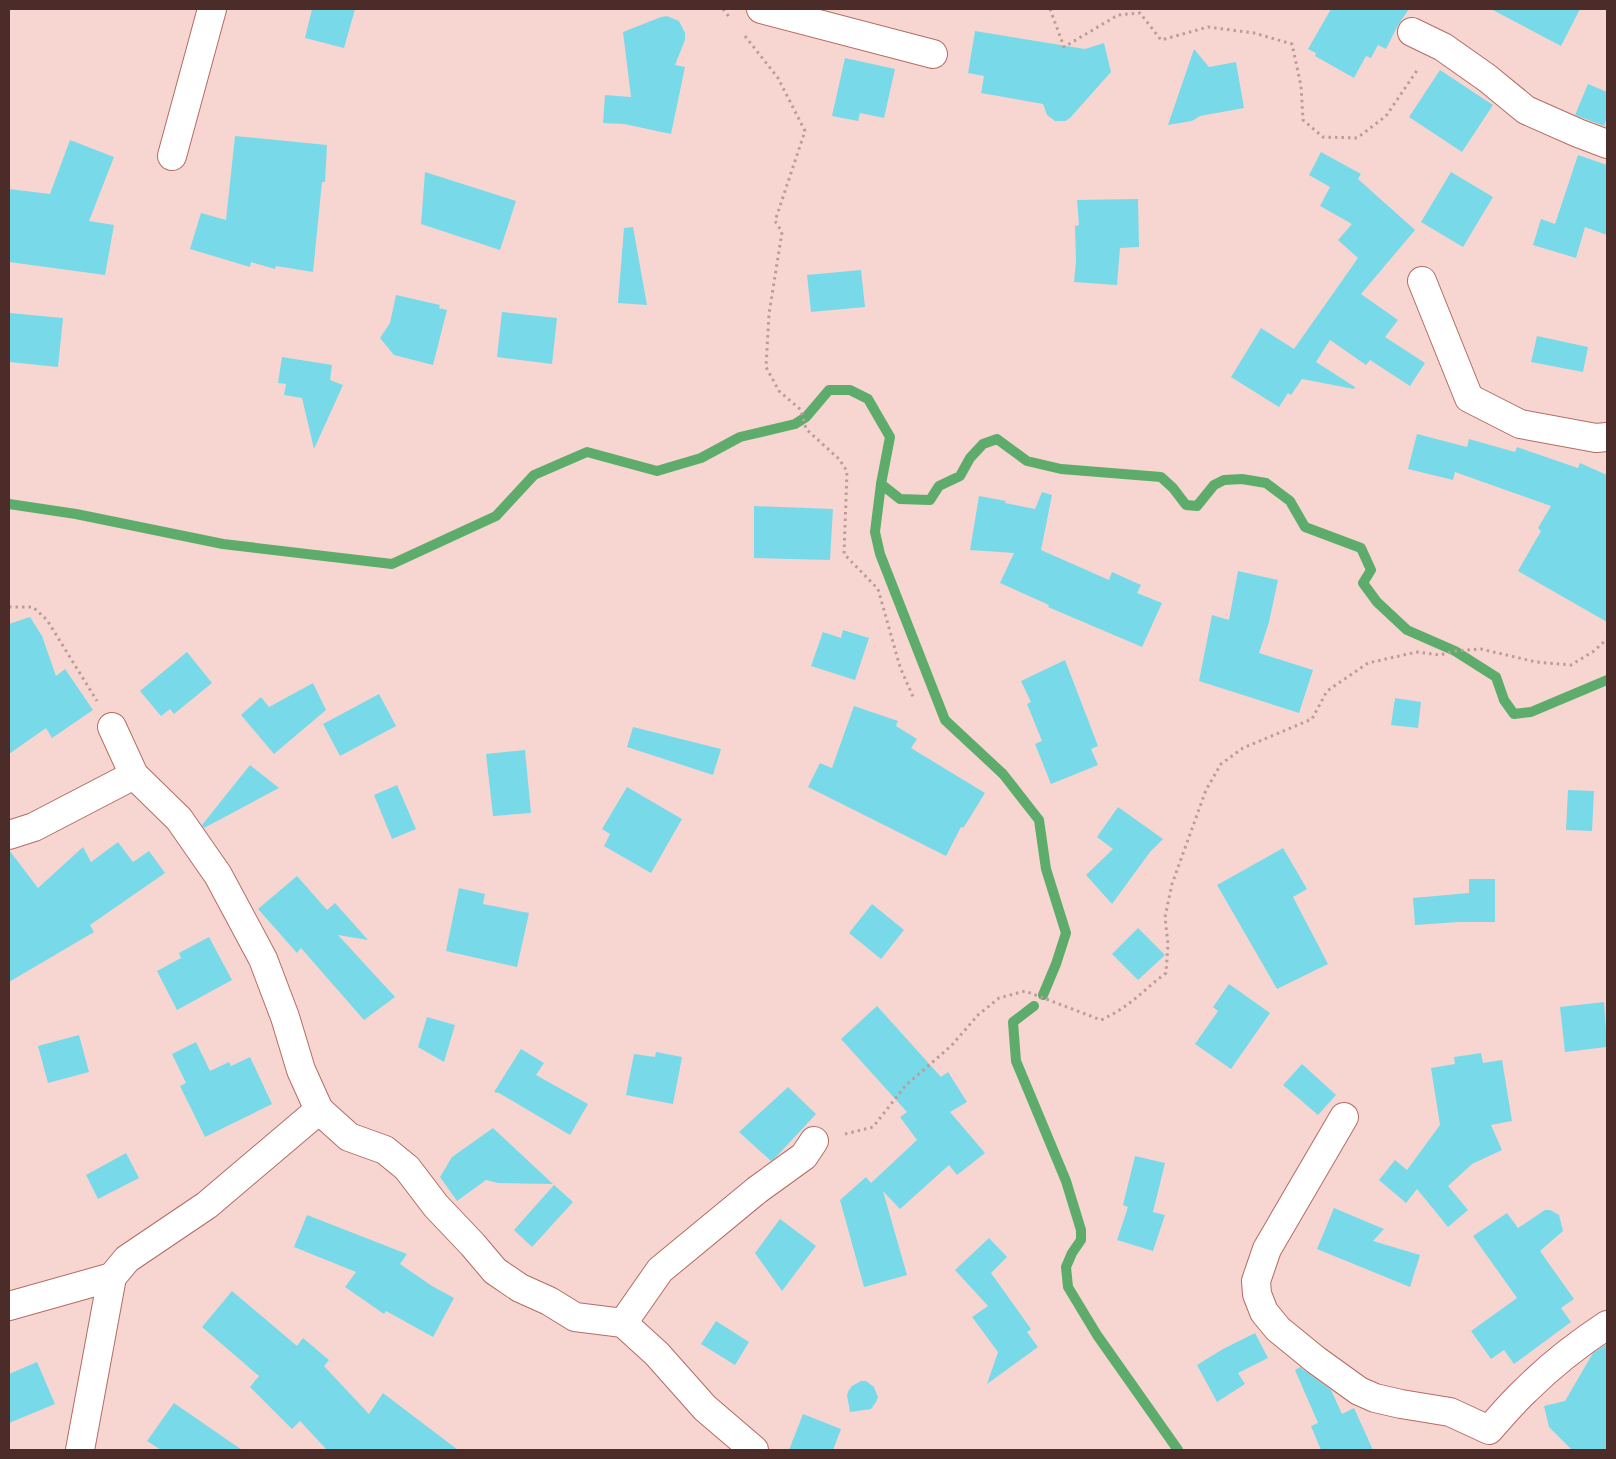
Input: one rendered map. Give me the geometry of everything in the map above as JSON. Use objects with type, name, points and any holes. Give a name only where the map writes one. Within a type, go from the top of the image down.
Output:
[{"type":"street","points":[[172,156],[212,9]]},
{"type":"street","points":[[761,9],[933,54]]},
{"type":"street","points":[[1412,32],[1444,47],[1487,78],[1526,110],[1578,134],[1607,144]]},
{"type":"street","points":[[1422,281],[1469,398],[1520,424],[1596,438],[1607,437]]},
{"type":"street","points":[[112,727],[134,775],[179,820],[218,875],[263,959],[285,1017],[301,1070],[319,1110],[349,1137],[385,1150],[407,1168],[436,1206],[495,1271],[520,1288],[549,1301],[575,1317],[623,1324],[657,1354],[704,1408],[754,1450]]},
{"type":"street","points":[[9,835],[34,827],[134,775]]},
{"type":"street","points":[[80,1450],[112,1277],[127,1259],[207,1205],[319,1110]]},
{"type":"street","points":[[1344,1117],[1267,1249],[1256,1281],[1257,1294],[1264,1312],[1278,1329],[1316,1360],[1359,1391],[1375,1398],[1450,1412],[1490,1440],[1525,1390],[1577,1345],[1607,1326]]},
{"type":"street","points":[[623,1324],[660,1270],[742,1203],[804,1156],[814,1142]]},
{"type":"street","points":[[9,1306],[112,1277]]},
{"type":"path","points":[[723,9],[735,24]]},
{"type":"path","points":[[1050,9],[1064,47],[1118,15],[1140,13],[1161,40],[1208,27],[1254,33],[1292,44],[1301,86],[1303,120],[1323,137],[1358,138],[1386,116],[1421,64],[1463,61]]},
{"type":"path","points":[[741,32],[778,78],[805,131],[775,221],[782,232],[768,314],[766,367],[779,391],[801,410],[806,429],[839,459],[847,471],[844,554],[878,589],[900,667],[914,699]]},
{"type":"path","points":[[9,607],[33,607],[47,620],[112,727]]},
{"type":"path","points":[[814,1142],[873,1127],[906,1085],[951,1046],[978,1015],[999,998],[1025,991],[1101,1020],[1118,1012],[1136,999],[1166,973],[1168,944],[1165,917],[1172,884],[1206,790],[1221,764],[1243,748],[1312,719],[1327,691],[1368,663],[1417,652],[1440,655],[1481,649],[1536,662],[1572,666],[1594,651],[1607,638]]},
{"type":"building","points":[[312,9],[355,9],[344,48],[305,38]]},
{"type":"building","points":[[1331,9],[1409,9],[1398,25],[1386,49],[1378,45],[1371,58],[1366,56],[1354,78],[1315,56],[1316,53],[1308,49]]},
{"type":"building","points":[[1491,9],[1580,9],[1561,46]]},
{"type":"building","points":[[667,16],[679,21],[685,33],[685,40],[675,65],[685,67],[671,134],[624,124],[603,123],[605,95],[631,97],[623,32]]},
{"type":"building","points":[[975,31],[1085,49],[1104,43],[1111,72],[1070,118],[1065,121],[1055,121],[1047,115],[1043,104],[981,93],[984,76],[968,73]]},
{"type":"building","points":[[1194,49],[1209,67],[1236,62],[1244,108],[1200,116],[1192,121],[1168,125]]},
{"type":"building","points":[[845,58],[895,69],[884,118],[860,113],[858,121],[832,116]]},
{"type":"building","points":[[1440,70],[1493,105],[1462,152],[1409,117]]},
{"type":"building","points":[[1588,84],[1607,92],[1607,117],[1604,126],[1575,115]]},
{"type":"building","points":[[235,136],[327,145],[325,182],[322,182],[313,272],[276,266],[275,269],[251,262],[250,267],[190,249],[201,213],[226,220]]},
{"type":"building","points":[[70,140],[114,157],[89,221],[114,225],[105,275],[9,262],[9,189],[50,194]]},
{"type":"building","points":[[1321,152],[1361,174],[1358,179],[1415,230],[1361,294],[1398,320],[1385,337],[1425,363],[1410,386],[1370,360],[1366,365],[1330,340],[1316,362],[1355,387],[1354,389],[1302,379],[1291,395],[1288,393],[1279,407],[1231,377],[1261,328],[1294,349],[1358,258],[1338,240],[1352,224],[1320,206],[1330,187],[1309,175]]},
{"type":"building","points":[[1578,155],[1607,165],[1607,235],[1585,227],[1576,258],[1533,245],[1541,219],[1555,224]]},
{"type":"building","points":[[425,172],[516,201],[500,250],[421,224]]},
{"type":"building","points":[[1451,172],[1493,197],[1463,247],[1421,222]]},
{"type":"building","points":[[1138,199],[1139,247],[1120,248],[1117,285],[1074,282],[1076,261],[1075,226],[1079,225],[1077,200]]},
{"type":"building","points":[[633,227],[647,305],[618,303],[624,228]]},
{"type":"building","points":[[861,270],[865,307],[811,312],[807,275]]},
{"type":"building","points":[[396,295],[440,305],[439,308],[447,310],[433,365],[394,355],[380,338],[390,323]]},
{"type":"building","points":[[502,312],[557,318],[552,364],[497,357]]},
{"type":"building","points":[[10,313],[63,318],[58,367],[9,362]]},
{"type":"building","points":[[1537,336],[1588,347],[1583,372],[1531,362]]},
{"type":"building","points":[[282,357],[332,365],[330,380],[343,385],[314,449],[302,398],[284,395],[286,384],[278,383]]},
{"type":"building","points":[[1417,434],[1467,447],[1469,439],[1515,452],[1517,447],[1578,468],[1580,463],[1607,475],[1607,622],[1518,571],[1541,531],[1538,528],[1551,506],[1455,472],[1453,480],[1408,469]]},
{"type":"building","points":[[1042,492],[1052,495],[1041,550],[1109,580],[1112,572],[1141,585],[1137,593],[1162,603],[1142,647],[1048,607],[1049,605],[1000,583],[1014,553],[970,550],[979,496],[1035,509]]},
{"type":"building","points":[[754,506],[833,509],[830,560],[754,558]]},
{"type":"building","points":[[1238,571],[1278,580],[1269,622],[1259,653],[1313,670],[1299,713],[1199,681],[1212,615],[1229,620]]},
{"type":"building","points":[[30,617],[42,636],[56,676],[65,669],[93,710],[52,738],[46,728],[9,754],[9,624]]},
{"type":"building","points":[[843,630],[869,638],[855,680],[811,666],[823,632],[841,638]]},
{"type":"building","points":[[187,652],[212,683],[174,714],[170,709],[161,716],[140,691]]},
{"type":"building","points":[[1065,660],[1098,746],[1091,749],[1098,765],[1051,784],[1035,744],[1042,741],[1027,704],[1031,702],[1021,681]]},
{"type":"building","points":[[313,683],[326,710],[274,754],[241,715],[261,697],[269,707]]},
{"type":"building","points":[[379,694],[396,726],[340,756],[323,724]]},
{"type":"building","points":[[1395,698],[1421,702],[1418,728],[1391,725]]},
{"type":"building","points":[[854,706],[898,721],[896,726],[917,739],[911,748],[985,793],[963,828],[961,827],[946,856],[808,787],[820,763],[832,768]]},
{"type":"building","points":[[633,727],[721,749],[713,775],[627,747]]},
{"type":"building","points":[[525,750],[531,813],[493,816],[486,754]]},
{"type":"building","points":[[250,765],[279,788],[204,828],[202,825]]},
{"type":"building","points":[[397,785],[416,829],[392,839],[374,795]]},
{"type":"building","points":[[627,787],[682,819],[651,873],[604,846],[610,834],[602,829]]},
{"type":"building","points":[[1568,790],[1594,791],[1592,831],[1566,830]]},
{"type":"building","points":[[1118,807],[1163,839],[1150,852],[1112,904],[1086,875],[1113,849],[1097,837]]},
{"type":"building","points":[[118,842],[133,862],[149,851],[165,873],[90,925],[94,932],[9,982],[9,850],[38,888],[83,847],[91,862]]},
{"type":"building","points":[[1283,848],[1307,889],[1293,897],[1328,964],[1277,989],[1217,885]]},
{"type":"building","points":[[297,876],[327,910],[335,903],[368,940],[338,935],[395,997],[364,1020],[301,948],[297,953],[258,909]]},
{"type":"building","points":[[1469,879],[1495,879],[1495,922],[1415,925],[1413,898],[1469,893]]},
{"type":"building","points":[[459,888],[485,894],[483,904],[529,913],[517,967],[446,951]]},
{"type":"building","points":[[872,904],[904,930],[881,959],[849,933]]},
{"type":"building","points":[[1138,928],[1165,955],[1138,980],[1112,954]]},
{"type":"building","points":[[209,937],[232,980],[177,1010],[157,971],[181,958],[179,953]]},
{"type":"building","points":[[1229,984],[1270,1013],[1231,1069],[1195,1044],[1218,1011],[1213,1007]]},
{"type":"building","points":[[1604,1002],[1607,1047],[1565,1052],[1560,1007]]},
{"type":"building","points":[[877,1006],[941,1077],[948,1072],[967,1102],[950,1112],[985,1153],[957,1175],[949,1165],[900,1209],[883,1191],[907,1275],[864,1287],[840,1200],[866,1177],[871,1183],[917,1140],[900,1117],[907,1112],[841,1039]]},
{"type":"building","points":[[427,1017],[455,1025],[444,1062],[418,1047]]},
{"type":"building","points":[[79,1035],[89,1072],[48,1083],[38,1046]]},
{"type":"building","points":[[196,1042],[210,1071],[229,1062],[231,1066],[250,1057],[272,1104],[205,1137],[180,1086],[186,1083],[172,1054]]},
{"type":"building","points":[[521,1049],[544,1063],[536,1075],[588,1104],[570,1135],[499,1093],[494,1092]]},
{"type":"building","points":[[656,1052],[682,1057],[673,1104],[626,1095],[634,1054],[655,1057]]},
{"type":"building","points":[[1481,1053],[1483,1063],[1502,1060],[1512,1121],[1491,1125],[1502,1150],[1472,1164],[1448,1186],[1468,1210],[1448,1227],[1417,1189],[1406,1203],[1379,1180],[1395,1160],[1407,1170],[1440,1125],[1431,1068],[1455,1064],[1454,1057]]},
{"type":"building","points":[[1302,1064],[1336,1095],[1318,1115],[1283,1085]]},
{"type":"building","points":[[788,1087],[816,1114],[771,1161],[739,1132]]},
{"type":"building","points":[[493,1128],[553,1184],[498,1183],[486,1180],[457,1201],[440,1177],[452,1157]]},
{"type":"building","points":[[126,1153],[139,1178],[98,1199],[86,1175]]},
{"type":"building","points":[[1135,1156],[1165,1163],[1153,1212],[1165,1215],[1153,1251],[1117,1240],[1128,1207],[1123,1205]]},
{"type":"building","points":[[554,1185],[573,1202],[532,1247],[514,1230]]},
{"type":"building","points":[[1334,1208],[1384,1229],[1373,1241],[1420,1255],[1410,1287],[1317,1249]]},
{"type":"building","points":[[1545,1210],[1550,1210],[1559,1215],[1563,1231],[1540,1251],[1574,1299],[1561,1308],[1571,1322],[1514,1364],[1504,1350],[1491,1359],[1471,1331],[1517,1298],[1473,1236],[1507,1213],[1518,1228]]},
{"type":"building","points":[[307,1215],[407,1254],[400,1264],[432,1286],[454,1298],[433,1337],[386,1311],[384,1314],[345,1287],[356,1272],[294,1247]]},
{"type":"building","points":[[780,1219],[816,1246],[782,1291],[755,1253]]},
{"type":"building","points":[[989,1238],[1007,1257],[991,1273],[1031,1329],[1027,1332],[1038,1347],[987,1384],[998,1352],[972,1317],[988,1306],[955,1270]]},
{"type":"building","points":[[232,1291],[297,1346],[303,1338],[329,1360],[324,1366],[369,1414],[383,1393],[458,1450],[327,1450],[300,1421],[292,1429],[250,1387],[259,1376],[202,1327]]},
{"type":"building","points":[[716,1321],[749,1342],[735,1365],[701,1344]]},
{"type":"building","points":[[1255,1333],[1268,1358],[1238,1373],[1245,1384],[1217,1402],[1197,1365]]},
{"type":"building","points":[[1607,1344],[1607,1450],[1572,1450],[1549,1427],[1544,1406],[1565,1401],[1593,1353]]},
{"type":"building","points":[[37,1362],[55,1404],[9,1423],[9,1374]]},
{"type":"building","points":[[1300,1367],[1331,1390],[1342,1414],[1354,1408],[1373,1450],[1321,1450],[1311,1426],[1318,1423],[1295,1370]]},
{"type":"building","points":[[861,1381],[866,1381],[874,1387],[878,1397],[871,1409],[850,1412],[847,1395],[852,1386]]},
{"type":"building","points":[[174,1403],[242,1450],[161,1450],[147,1441]]},
{"type":"building","points":[[803,1414],[841,1429],[833,1450],[789,1450]]},
{"type":"waterway","points":[[9,504],[76,514],[223,544],[392,564],[496,516],[534,475],[587,452],[657,471],[701,458],[740,437],[795,424],[806,417],[829,390],[850,390],[868,399],[890,437],[881,484],[875,532],[880,554],[945,720],[1003,774],[1039,820],[1046,869],[1066,933],[1043,995]]},
{"type":"waterway","points":[[881,484],[900,499],[930,500],[939,486],[960,476],[970,458],[983,444],[997,439],[1027,461],[1061,469],[1161,477],[1173,488],[1186,505],[1197,506],[1214,485],[1224,480],[1242,479],[1266,483],[1290,501],[1305,527],[1361,548],[1371,570],[1363,583],[1377,602],[1407,630],[1455,651],[1496,677],[1504,700],[1514,714],[1531,712],[1607,680]]},
{"type":"waterway","points":[[1034,1006],[1013,1022],[1016,1061],[1066,1181],[1081,1230],[1081,1240],[1072,1253],[1066,1267],[1068,1287],[1097,1335],[1178,1450]]}]
